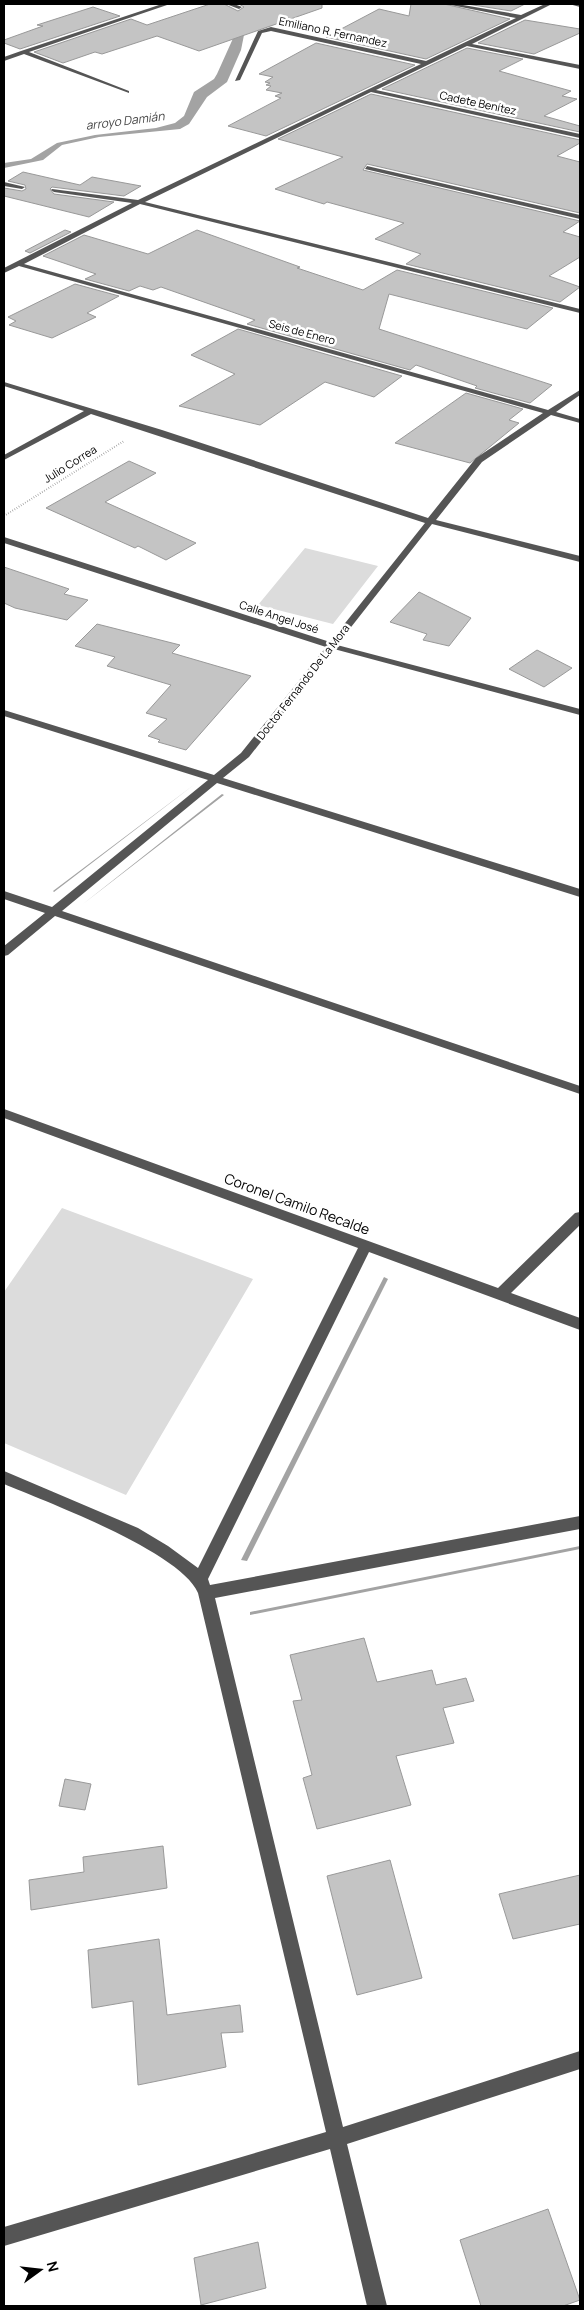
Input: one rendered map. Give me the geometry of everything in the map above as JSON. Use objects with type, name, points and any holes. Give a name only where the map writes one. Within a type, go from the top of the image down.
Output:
[{"type":"street","points":[[4,59],[166,4]]},
{"type":"street","points":[[229,4],[239,7]]},
{"type":"street","points":[[449,4],[521,17]]},
{"type":"street","points":[[4,271],[139,202],[549,4]]},
{"type":"street","points":[[572,4],[580,5]]},
{"type":"street","name":"Emiliano R. Fernandez","points":[[237,80],[260,32],[276,29],[425,63]]},
{"type":"street","points":[[465,44],[580,67]]},
{"type":"street","points":[[23,52],[127,92]]},
{"type":"street","name":"Cadete Benítez","points":[[372,91],[580,136]]},
{"type":"street","points":[[367,168],[580,217]]},
{"type":"street","points":[[4,184],[22,187]]},
{"type":"street","points":[[54,190],[139,202],[580,311]]},
{"type":"street","name":"Seis de Enero","points":[[18,264],[580,421]]},
{"type":"street","points":[[4,384],[146,428],[413,517],[580,559]]},
{"type":"street","name":"Doctor Fernando De La Mora","points":[[4,952],[245,755],[479,460],[580,392]]},
{"type":"street","points":[[4,458],[90,411]]},
{"type":"street","name":"Calle Angel José","points":[[4,540],[332,646],[580,712]]},
{"type":"street","points":[[4,713],[215,781],[580,893]]},
{"type":"street","points":[[4,894],[580,1090]]},
{"type":"street","name":"Coronel Camilo Recalde","points":[[4,1112],[580,1324]]},
{"type":"street","points":[[500,1295],[580,1217]]},
{"type":"street","points":[[203,1586],[366,1245]]},
{"type":"street","points":[[4,1477],[133,1533],[163,1550],[203,1586],[377,2306]]},
{"type":"street","points":[[203,1586],[580,1522]]},
{"type":"street","points":[[4,2237],[337,2138],[580,2060]]},
{"type":"path","name":"Julio Correa","points":[[4,516],[146,428]]},
{"type":"shaded area","points":[[310,4],[325,4],[249,31],[244,35],[241,50],[227,82],[207,97],[189,124],[180,129],[99,137],[62,145],[43,160],[4,168],[4,163],[31,159],[57,143],[95,135],[156,128],[175,123],[184,116],[194,92],[214,79],[235,34]]},
{"type":"shaded area","points":[[305,548],[378,566],[333,624],[258,605]]},
{"type":"shaded area","points":[[195,784],[54,892],[53,891]]},
{"type":"shaded area","points":[[222,794],[224,795],[83,904]]},
{"type":"shaded area","points":[[62,1208],[253,1279],[126,1495],[4,1443],[4,1292]]},
{"type":"shaded area","points":[[384,1277],[388,1279],[247,1561],[241,1560]]},
{"type":"shaded area","points":[[580,1546],[580,1549],[250,1615],[250,1612]]},
{"type":"building","points":[[210,4],[224,4],[238,11],[244,7],[239,4],[322,4],[322,8],[199,51],[157,36],[102,54],[95,52],[63,63],[34,52],[131,19],[147,25]]},
{"type":"building","points":[[411,4],[444,4],[510,19],[426,59],[326,37],[379,9],[409,16]]},
{"type":"building","points":[[467,4],[525,4],[511,11]]},
{"type":"building","points":[[93,7],[120,16],[20,49],[4,43],[4,40],[43,26],[37,25]]},
{"type":"building","points":[[525,20],[580,29],[580,33],[534,54],[478,43]]},
{"type":"building","points":[[316,43],[415,65],[266,136],[228,126],[281,98],[275,96],[282,93],[266,90],[271,86],[266,85],[270,83],[265,82],[273,77],[259,74]]},
{"type":"building","points":[[467,48],[523,59],[499,71],[571,91],[562,96],[577,99],[544,116],[580,126],[580,132],[382,89]]},
{"type":"building","points":[[371,94],[580,140],[580,143],[557,156],[580,162],[580,213],[367,164],[363,170],[580,221],[563,232],[580,237],[580,257],[549,276],[580,287],[560,302],[406,264],[421,254],[375,239],[404,223],[327,202],[324,204],[275,189],[343,157],[278,139]]},
{"type":"building","points":[[23,172],[80,185],[92,177],[141,186],[124,196],[52,187],[50,189],[54,194],[114,202],[89,217],[4,196],[4,188],[22,191],[26,189],[25,185],[8,181]]},
{"type":"building","points":[[65,230],[71,232],[30,253],[25,251]]},
{"type":"building","points":[[197,230],[300,267],[297,268],[363,290],[397,270],[553,308],[527,329],[389,294],[379,329],[552,385],[530,403],[475,388],[477,386],[416,365],[410,370],[247,324],[255,320],[161,287],[153,290],[140,286],[129,291],[85,279],[96,274],[43,256],[84,235],[148,254]]},
{"type":"building","points":[[75,284],[119,296],[87,313],[96,317],[52,338],[9,325],[16,321],[8,317]]},
{"type":"building","points":[[238,329],[402,376],[374,397],[325,382],[260,425],[179,406],[235,374],[191,355]]},
{"type":"building","points":[[466,393],[523,409],[509,420],[519,423],[470,463],[395,443]]},
{"type":"building","points":[[129,461],[156,473],[105,502],[196,543],[166,560],[138,546],[135,548],[46,508]]},
{"type":"building","points":[[4,567],[69,589],[64,594],[88,600],[67,620],[15,608],[4,603]]},
{"type":"building","points":[[419,592],[471,618],[449,646],[423,640],[427,634],[390,622]]},
{"type":"building","points":[[97,624],[180,645],[172,653],[251,676],[186,750],[158,742],[160,740],[148,736],[167,719],[146,713],[171,685],[107,666],[115,657],[75,646]]},
{"type":"building","points":[[537,650],[572,668],[544,687],[509,669]]},
{"type":"building","points":[[364,1638],[377,1682],[432,1670],[436,1685],[466,1678],[474,1701],[443,1708],[454,1743],[396,1756],[411,1805],[317,1829],[303,1778],[312,1775],[293,1701],[302,1700],[290,1655]]},
{"type":"building","points":[[65,1779],[91,1784],[85,1810],[59,1806]]},
{"type":"building","points":[[163,1846],[167,1888],[31,1910],[29,1880],[84,1872],[83,1857]]},
{"type":"building","points":[[390,1860],[422,1978],[357,1995],[327,1876]]},
{"type":"building","points":[[580,1875],[580,1924],[513,1939],[499,1894]]},
{"type":"building","points":[[159,1939],[167,2015],[240,2005],[243,2032],[221,2033],[226,2067],[138,2085],[133,2001],[92,2008],[88,1950]]},
{"type":"building","points":[[548,2209],[580,2300],[563,2306],[481,2306],[460,2240]]},
{"type":"building","points":[[258,2242],[266,2288],[201,2305],[194,2258]]},
{"type":"water label","name":"arroyo Damián","points":[[125,121]]}]
